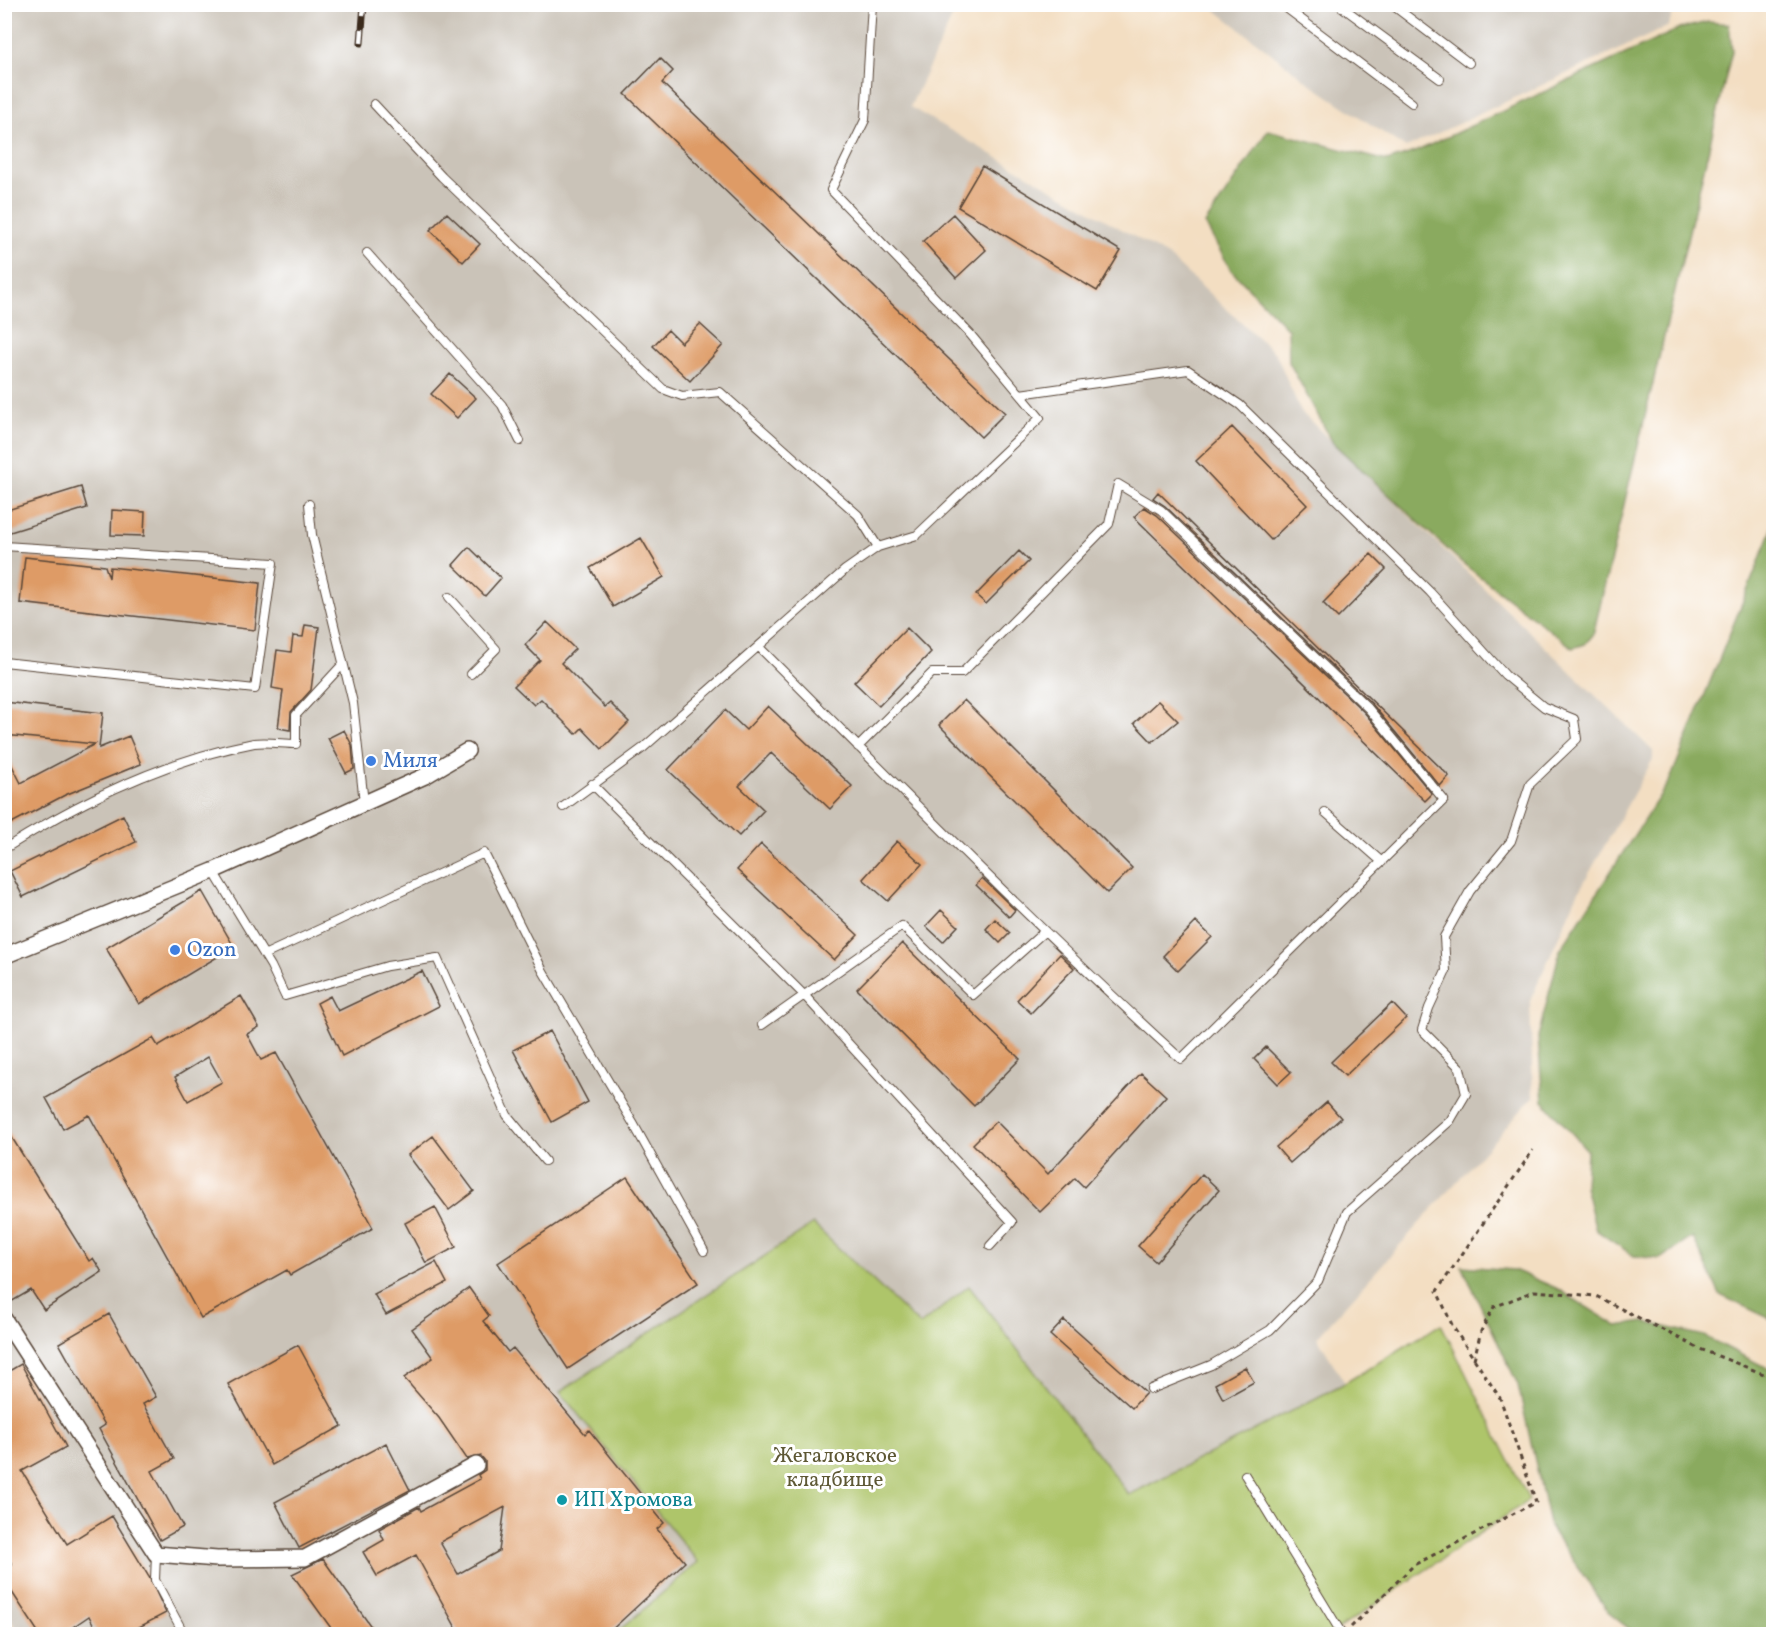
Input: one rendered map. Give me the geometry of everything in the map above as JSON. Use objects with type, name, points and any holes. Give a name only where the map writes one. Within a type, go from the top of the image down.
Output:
[{"type":"street","points":[[4,956],[213,871],[425,776],[467,751]]},
{"type":"street","points":[[4,1319],[156,1554],[217,1559],[305,1558],[476,1465]]},
{"type":"lane","points":[[563,807],[643,748],[760,648],[845,570],[878,547],[917,535],[1040,418],[970,333],[831,190],[865,120],[872,4]]},
{"type":"lane","points":[[1281,4],[1412,103]]},
{"type":"lane","points":[[1338,4],[1440,79]]},
{"type":"lane","points":[[1392,4],[1469,63]]},
{"type":"lane","points":[[374,104],[442,177],[663,389],[682,396],[720,392],[858,516],[878,547]]},
{"type":"lane","points":[[367,254],[502,405],[520,441]]},
{"type":"lane","points":[[1020,394],[1188,370],[1240,405],[1430,592],[1505,675],[1544,706],[1574,719],[1577,739],[1530,784],[1511,841],[1470,891],[1443,937],[1446,971],[1429,1008],[1422,1030],[1460,1068],[1466,1094],[1450,1121],[1347,1212],[1317,1281],[1270,1330],[1211,1365],[1151,1389]]},
{"type":"lane","points":[[760,648],[858,747],[1081,968],[1181,1059],[1444,800],[1368,708],[1161,510],[1118,484],[1109,524],[962,673],[932,673],[858,747]]},
{"type":"lane","points":[[309,504],[312,535],[353,703],[364,803]]},
{"type":"lane","points":[[4,546],[273,562],[255,689],[4,662]]},
{"type":"lane","points":[[449,597],[496,649],[471,674]]},
{"type":"lane","points":[[4,849],[32,832],[155,770],[256,743],[296,744],[296,715],[343,664]]},
{"type":"lane","points":[[592,784],[804,995],[1012,1222],[990,1246]]},
{"type":"lane","points":[[1325,812],[1382,862]]},
{"type":"lane","points":[[264,955],[484,853],[543,971],[633,1123],[704,1251]]},
{"type":"lane","points":[[213,871],[264,955],[285,996],[387,966],[437,958],[507,1115],[544,1161]]},
{"type":"lane","points":[[762,1025],[902,926],[973,994],[1045,931]]},
{"type":"lane","points":[[1245,1475],[1343,1635]]},
{"type":"lane","points":[[156,1554],[155,1580],[184,1635]]},
{"type":"path","points":[[1343,1635],[1414,1565],[1536,1502],[1500,1398],[1453,1327],[1437,1291],[1533,1150]]},
{"type":"path","points":[[1474,1359],[1481,1331],[1494,1307],[1534,1291],[1596,1296],[1700,1349],[1773,1378]]},
{"type":"shaded area","points":[[4,5],[958,5],[910,107],[1168,256],[1276,354],[1301,412],[1653,751],[1653,759],[1577,895],[1530,1001],[1533,1097],[1317,1337],[1345,1383],[1129,1495],[970,1287],[920,1325],[813,1225],[698,1562],[615,1634],[19,1634],[4,1609]]},
{"type":"shaded area","points":[[1209,5],[1674,5],[1669,26],[1406,148],[1316,88]]},
{"type":"green space","points":[[1708,22],[1729,24],[1732,51],[1593,635],[1585,644],[1573,648],[1461,562],[1333,443],[1289,362],[1288,329],[1231,270],[1205,224],[1268,130],[1387,161],[1415,152],[1679,29]]},
{"type":"green space","points":[[1773,515],[1774,1320],[1720,1295],[1693,1237],[1660,1259],[1634,1256],[1596,1230],[1585,1186],[1587,1150],[1543,1101],[1538,1037],[1560,950],[1670,780],[1771,532]]},
{"type":"green space","name":"Жегаловское кладбище","points":[[813,1224],[920,1325],[969,1286],[1129,1495],[1345,1383],[1441,1324],[1529,1500],[1331,1634],[615,1634],[698,1562],[560,1392]]},
{"type":"green space","points":[[1462,1266],[1514,1270],[1556,1288],[1617,1326],[1644,1322],[1704,1336],[1773,1371],[1773,1634],[1636,1634],[1610,1614],[1550,1527],[1518,1385]]},
{"type":"building","points":[[660,58],[673,71],[662,83],[1005,413],[981,437],[625,94]]},
{"type":"building","points":[[982,166],[1121,251],[1097,291],[958,207]]},
{"type":"building","points":[[447,213],[480,244],[463,262],[430,230]]},
{"type":"building","points":[[953,214],[986,250],[956,278],[923,241]]},
{"type":"building","points":[[700,324],[723,345],[690,381],[653,346],[668,330],[681,343]]},
{"type":"building","points":[[450,374],[476,398],[457,418],[431,394]]},
{"type":"building","points":[[1232,427],[1307,505],[1271,540],[1196,461]]},
{"type":"building","points":[[81,487],[87,508],[4,534],[4,511]]},
{"type":"building","points":[[1158,492],[1449,776],[1440,786],[1372,704],[1165,506],[1153,498]]},
{"type":"building","points":[[1144,507],[1157,515],[1364,712],[1432,794],[1425,801],[1134,517]]},
{"type":"building","points":[[112,510],[145,512],[144,536],[111,535]]},
{"type":"building","points":[[641,538],[664,577],[613,607],[590,568]]},
{"type":"building","points":[[469,547],[501,578],[485,596],[453,565]]},
{"type":"building","points":[[1019,551],[1029,561],[986,604],[976,595]]},
{"type":"building","points":[[1371,554],[1386,569],[1338,618],[1323,603]]},
{"type":"building","points":[[25,557],[105,566],[109,578],[110,567],[260,583],[255,630],[20,603]]},
{"type":"building","points":[[547,622],[575,649],[561,663],[605,707],[610,703],[629,722],[602,749],[582,728],[576,734],[541,699],[534,705],[514,686],[540,660],[525,645]]},
{"type":"building","points":[[305,625],[319,627],[311,690],[291,712],[290,730],[278,728],[283,690],[272,688],[277,650],[291,652],[293,636],[303,637]]},
{"type":"building","points":[[907,628],[931,652],[879,706],[854,682]]},
{"type":"building","points":[[964,700],[1132,868],[1107,893],[939,725]]},
{"type":"building","points":[[1158,701],[1178,721],[1152,742],[1134,723]]},
{"type":"building","points":[[4,702],[103,713],[99,748],[129,736],[141,764],[65,795],[4,827],[4,750],[21,783],[95,744],[4,735]]},
{"type":"building","points":[[768,706],[852,786],[830,809],[771,753],[739,786],[764,810],[739,836],[668,770],[725,710],[746,730]]},
{"type":"building","points":[[344,730],[352,745],[354,769],[346,773],[328,738]]},
{"type":"building","points":[[123,815],[136,842],[23,897],[10,871]]},
{"type":"building","points":[[897,841],[922,864],[888,901],[863,879]]},
{"type":"building","points":[[761,844],[858,935],[834,960],[737,870]]},
{"type":"building","points":[[982,878],[1015,910],[1009,917],[976,885]]},
{"type":"building","points":[[202,891],[234,947],[139,1004],[106,948]]},
{"type":"building","points":[[941,910],[958,926],[943,942],[926,926]]},
{"type":"building","points":[[995,919],[1010,933],[1000,943],[986,929]]},
{"type":"building","points":[[1196,922],[1212,937],[1178,971],[1163,956]]},
{"type":"building","points":[[902,943],[1020,1059],[974,1106],[857,989]]},
{"type":"building","points":[[1060,954],[1074,968],[1031,1013],[1017,1000]]},
{"type":"building","points":[[422,971],[439,1006],[342,1056],[317,1003],[330,996],[338,1011]]},
{"type":"building","points":[[241,996],[259,1027],[247,1034],[261,1060],[276,1053],[373,1228],[290,1275],[287,1270],[201,1318],[89,1115],[63,1129],[46,1098],[153,1038],[158,1046]],"holes":[[[208,1057],[222,1082],[188,1101],[175,1077]]]},
{"type":"building","points":[[1392,1003],[1406,1018],[1345,1076],[1331,1062]]},
{"type":"building","points":[[550,1031],[588,1102],[552,1122],[513,1050]]},
{"type":"building","points":[[1266,1047],[1291,1072],[1278,1084],[1254,1059]]},
{"type":"building","points":[[1141,1073],[1166,1096],[1084,1187],[1075,1178],[1040,1212],[973,1144],[996,1121],[1048,1174]]},
{"type":"building","points":[[1327,1102],[1341,1118],[1290,1163],[1276,1147]]},
{"type":"building","points":[[4,1125],[89,1261],[93,1258],[102,1272],[44,1310],[31,1290],[4,1306]]},
{"type":"building","points":[[433,1136],[474,1191],[449,1210],[408,1155]]},
{"type":"building","points":[[1202,1174],[1219,1190],[1156,1262],[1138,1246]]},
{"type":"building","points":[[627,1177],[698,1283],[568,1369],[498,1263]]},
{"type":"building","points":[[435,1207],[456,1247],[426,1263],[405,1223]]},
{"type":"building","points":[[436,1262],[447,1283],[386,1315],[374,1294]]},
{"type":"building","name":"ИП Хромова","points":[[469,1288],[489,1316],[483,1321],[508,1352],[513,1348],[585,1434],[589,1430],[664,1523],[657,1529],[685,1562],[606,1635],[460,1635],[416,1555],[377,1576],[363,1552],[384,1540],[379,1529],[419,1507],[421,1511],[480,1479],[478,1475],[485,1470],[485,1461],[481,1456],[467,1459],[439,1418],[404,1378],[433,1358],[412,1329]],"holes":[[[505,1507],[499,1551],[458,1574],[440,1542]]]},
{"type":"building","points":[[109,1314],[156,1397],[143,1404],[174,1459],[152,1471],[183,1527],[160,1540],[99,1429],[105,1425],[59,1343]]},
{"type":"building","points":[[1064,1320],[1146,1393],[1132,1408],[1050,1335]]},
{"type":"building","points":[[298,1345],[342,1426],[272,1465],[228,1384]]},
{"type":"building","points":[[21,1364],[66,1447],[22,1471],[67,1544],[112,1516],[149,1577],[166,1613],[124,1635],[99,1635],[89,1616],[61,1635],[40,1635],[4,1580],[4,1569],[12,1564],[4,1553],[4,1374]]},
{"type":"building","points":[[1245,1367],[1254,1382],[1223,1399],[1215,1384]]},
{"type":"building","points":[[386,1443],[410,1490],[299,1548],[275,1502]]},
{"type":"building","points":[[323,1559],[377,1635],[336,1635],[292,1574]]},
{"type":"railway","points":[[361,43],[364,4]]},
{"type":"place","name":"Миля","points":[[371,761]]},
{"type":"place","name":"Ozon","points":[[175,950]]},
{"type":"place","name":"ИП Хромова","points":[[562,1500]]}]
